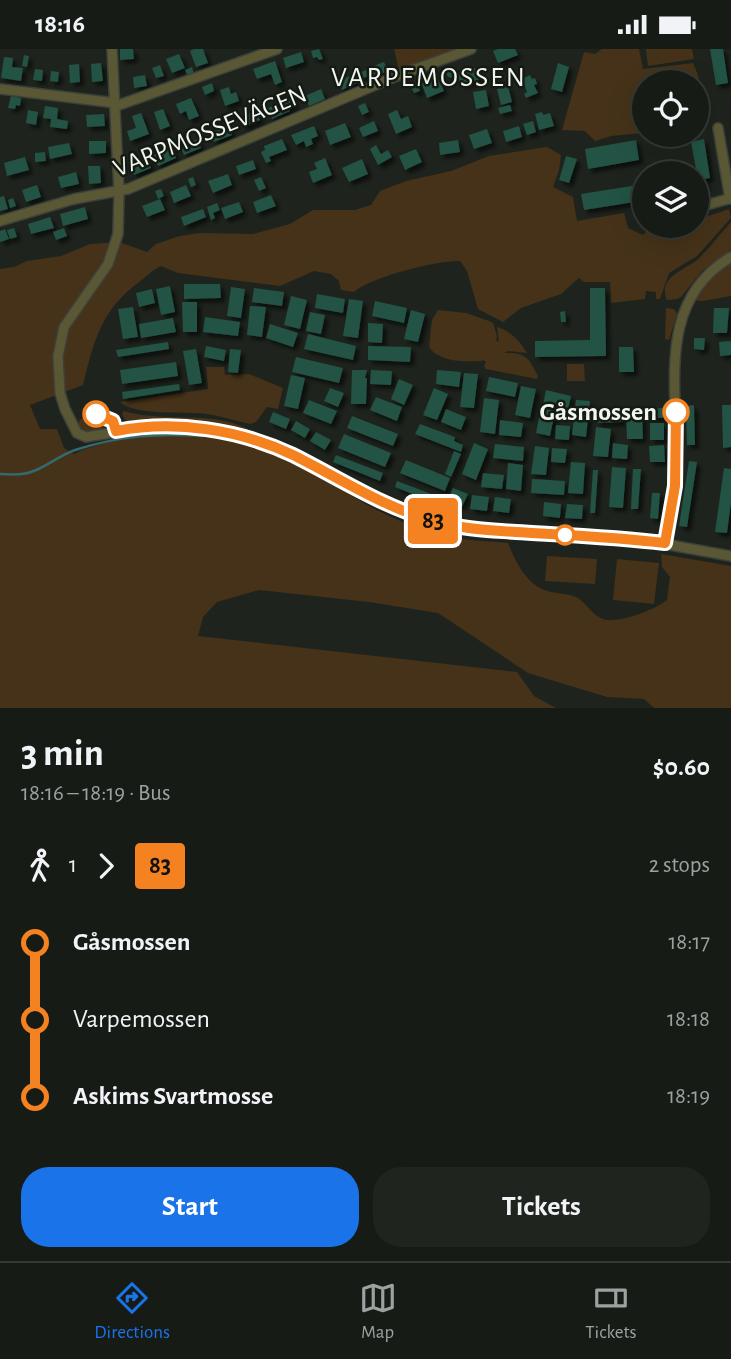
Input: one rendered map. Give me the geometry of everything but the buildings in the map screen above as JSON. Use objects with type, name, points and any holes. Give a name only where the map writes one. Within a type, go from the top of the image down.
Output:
[{"type":"street","points":[[112,49],[120,217],[114,250],[98,279],[70,316],[60,341],[60,393],[77,433],[86,437],[154,426],[229,433],[278,448],[378,501],[436,522],[460,527],[665,543],[731,555]]},
{"type":"street","points":[[0,89],[116,105],[277,49]]},
{"type":"street","name":"VARPMOSSEVÄGEN","points":[[0,222],[74,199],[119,192],[379,84],[471,49]]},
{"type":"street","points":[[709,204],[731,198],[718,128]]},
{"type":"street","points":[[665,543],[675,486],[674,368],[677,334],[694,291],[708,275],[731,257]]},
{"type":"shaded area","points":[[394,49],[466,49],[400,74]]},
{"type":"shaded area","points":[[602,49],[639,49],[643,69],[693,63],[696,70],[632,70],[632,134],[595,141],[585,131],[562,130],[584,52],[595,54]]},
{"type":"shaded area","points":[[646,49],[692,49],[694,59],[648,66]]},
{"type":"shaded area","points":[[547,147],[561,155],[553,187],[573,197],[577,221],[624,213],[628,228],[632,230],[632,238],[709,238],[709,216],[729,209],[731,218],[697,256],[669,273],[660,299],[656,299],[656,292],[646,291],[645,299],[611,303],[610,282],[584,282],[579,278],[561,294],[521,308],[503,322],[478,309],[467,271],[460,261],[437,263],[405,271],[374,281],[354,292],[341,290],[339,281],[331,274],[314,271],[280,286],[178,273],[161,266],[126,293],[107,315],[91,354],[83,385],[30,405],[40,429],[57,429],[64,448],[74,454],[97,445],[153,436],[213,438],[269,450],[292,460],[376,510],[413,526],[454,538],[508,543],[519,566],[536,585],[544,590],[575,597],[598,617],[607,620],[639,614],[667,600],[670,577],[662,567],[661,554],[731,566],[731,708],[654,708],[644,699],[607,697],[528,673],[438,613],[369,602],[259,590],[217,602],[203,617],[198,636],[517,672],[534,696],[556,708],[0,708],[0,269],[27,261],[61,256],[90,244],[119,242],[147,252],[156,244],[180,236],[200,233],[253,234],[290,224],[313,210],[355,210],[371,205],[380,191],[406,181],[451,171],[489,156]]},
{"type":"shaded area","points":[[731,222],[731,250],[702,271],[681,297],[667,300],[665,292],[669,280],[697,260]]},
{"type":"shaded area","points":[[731,262],[731,296],[693,300],[711,276]]},
{"type":"shaded area","points":[[666,308],[674,309],[677,314],[669,340],[665,339]]},
{"type":"shaded area","points":[[438,310],[466,313],[493,323],[496,340],[499,342],[497,327],[510,333],[527,353],[504,353],[526,357],[538,376],[537,379],[486,369],[486,362],[483,360],[452,360],[433,352],[429,347],[432,320]]},
{"type":"shaded area","points":[[567,364],[584,364],[585,381],[567,381]]},
{"type":"shaded area","points":[[206,367],[224,367],[225,375],[249,374],[283,388],[278,409],[267,407],[256,422],[250,424],[207,414],[137,409],[120,402],[208,389]]},
{"type":"shaded area","points":[[124,411],[218,420],[248,429],[246,432],[197,423],[146,423],[125,420],[122,414]]},
{"type":"shaded area","points":[[85,415],[106,420],[109,425],[102,429],[86,431],[79,427],[79,421]]},
{"type":"shaded area","points":[[547,556],[597,559],[595,584],[545,581]]},
{"type":"shaded area","points":[[617,559],[659,563],[654,604],[613,600]]},
{"type":"waterway","points":[[0,474],[29,473],[75,450],[107,441],[154,435],[203,436]]},
{"type":"bus line","name":"83","points":[[96,414],[113,421],[116,431],[154,426],[182,426],[251,439],[292,454],[378,501],[453,526],[665,543],[675,486],[676,412]]},
{"type":"place","name":"Gåsmossen","points":[[676,412]]},
{"type":"district","name":"VARPEMOSSEN","points":[[429,78]]}]
